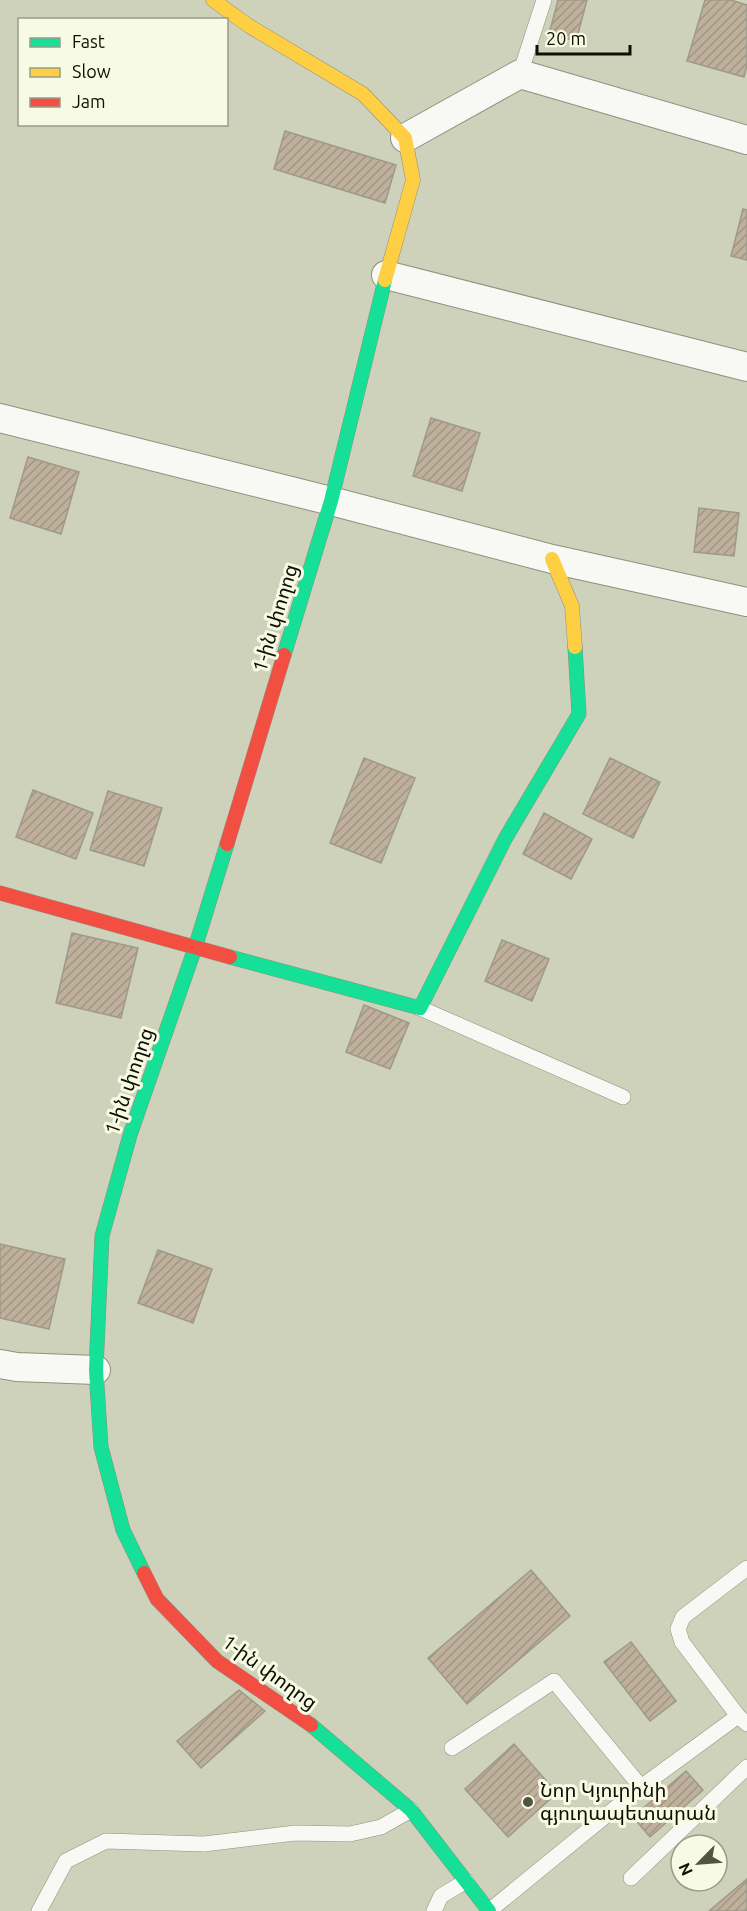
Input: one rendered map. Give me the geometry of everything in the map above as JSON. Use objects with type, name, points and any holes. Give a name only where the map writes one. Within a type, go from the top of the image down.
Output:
[{"type":"street","points":[[213,0],[249,26],[363,94],[405,138],[520,74],[747,140]]},
{"type":"street","name":"1-ին փողոց","points":[[405,138],[413,180],[386,274],[331,501],[195,948],[130,1135],[102,1236],[96,1370],[101,1447],[123,1530],[157,1599],[217,1661],[308,1722],[411,1810],[489,1911]]},
{"type":"street","points":[[386,274],[747,367]]},
{"type":"street","points":[[0,418],[552,559],[747,602]]},
{"type":"street","points":[[0,893],[420,1008],[505,839],[579,714],[572,606],[552,559]]},
{"type":"street","points":[[0,1364],[17,1367],[96,1370]]},
{"type":"lane","points":[[520,74],[544,0]]},
{"type":"lane","points":[[420,1008],[623,1097]]},
{"type":"lane","points":[[489,1911],[641,1786],[743,1720],[682,1642],[678,1629],[683,1617],[747,1568]]},
{"type":"lane","points":[[452,1748],[554,1681],[641,1786]]},
{"type":"lane","points":[[631,1878],[747,1767]]},
{"type":"lane","points":[[39,1911],[66,1861],[106,1841],[204,1844],[295,1833],[350,1834],[381,1827],[411,1810]]},
{"type":"lane","points":[[434,1911],[441,1896],[466,1881]]},
{"type":"building","points":[[558,0],[587,0],[576,41],[549,34]]},
{"type":"building","points":[[705,0],[731,0],[747,5],[747,65],[744,77],[687,61]]},
{"type":"building","points":[[285,131],[396,165],[385,203],[274,169]]},
{"type":"building","points":[[743,209],[747,210],[747,260],[731,256]]},
{"type":"building","points":[[431,418],[480,433],[462,491],[413,476]]},
{"type":"building","points":[[28,457],[79,472],[61,534],[10,518]]},
{"type":"building","points":[[699,508],[739,513],[734,556],[694,552]]},
{"type":"building","points":[[364,758],[415,778],[381,863],[330,843]]},
{"type":"building","points":[[610,758],[660,782],[633,838],[583,814]]},
{"type":"building","points":[[33,790],[93,813],[76,859],[16,837]]},
{"type":"building","points":[[108,791],[162,808],[144,866],[90,850]]},
{"type":"building","points":[[544,813],[592,839],[571,879],[523,854]]},
{"type":"building","points":[[72,933],[138,948],[121,1018],[56,1003]]},
{"type":"building","points":[[502,940],[549,959],[532,1001],[485,981]]},
{"type":"building","points":[[364,1005],[409,1023],[390,1069],[346,1052]]},
{"type":"building","points":[[0,1244],[65,1259],[49,1329],[0,1318]]},
{"type":"building","points":[[158,1250],[212,1269],[193,1323],[138,1303]]},
{"type":"building","points":[[531,1570],[570,1616],[467,1704],[428,1658]]},
{"type":"building","points":[[631,1642],[676,1701],[650,1721],[604,1662]]},
{"type":"building","points":[[239,1690],[265,1711],[201,1768],[177,1741]]},
{"type":"building","points":[[514,1744],[557,1793],[508,1837],[465,1789]]},
{"type":"building","points":[[686,1771],[703,1790],[650,1837],[633,1817]]},
{"type":"building","points":[[747,1879],[747,1911],[709,1911]]},
{"type":"traffic: fast","points":[[284,655],[331,501],[385,280]]},
{"type":"traffic: fast","points":[[230,957],[420,1008],[505,839],[579,714],[575,647]]},
{"type":"traffic: fast","points":[[144,1573],[123,1530],[101,1447],[96,1370],[102,1236],[130,1135],[195,948],[227,844]]},
{"type":"traffic: fast","points":[[311,1725],[411,1810],[489,1911]]},
{"type":"traffic: slow","points":[[213,0],[249,26],[363,94],[405,138],[413,180],[385,280]]},
{"type":"traffic: slow","points":[[552,559],[572,606],[575,647]]},
{"type":"traffic: jam","points":[[227,844],[284,655]]},
{"type":"traffic: jam","points":[[0,893],[230,957]]},
{"type":"traffic: jam","points":[[144,1573],[157,1599],[217,1661],[311,1725]]},
{"type":"place","name":"Նոր Կյուրինի գյուղապետարան","points":[[528,1802]]}]
